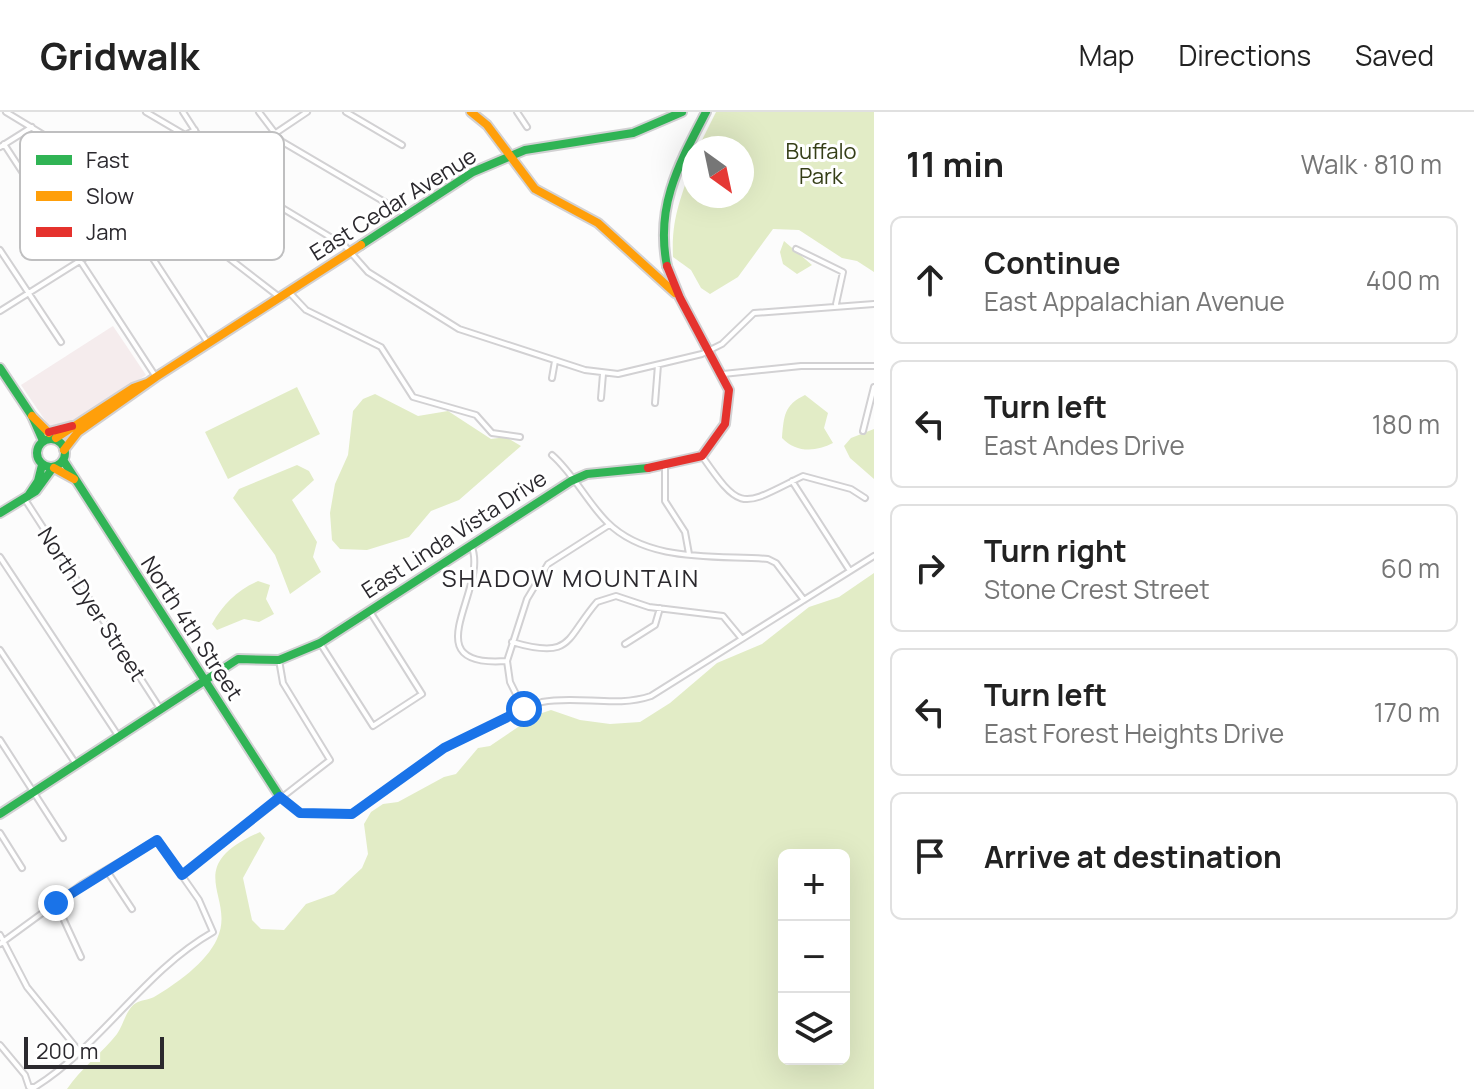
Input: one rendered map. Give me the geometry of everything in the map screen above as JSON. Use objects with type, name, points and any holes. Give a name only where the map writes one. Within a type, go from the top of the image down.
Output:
[{"type":"street","points":[[6,112],[40,132]]},
{"type":"street","points":[[146,112],[180,132]]},
{"type":"street","points":[[183,112],[195,130],[191,132]]},
{"type":"street","points":[[259,112],[272,132]]},
{"type":"street","points":[[276,132],[307,112]]},
{"type":"street","points":[[346,112],[402,145]]},
{"type":"street","points":[[471,112],[487,125],[535,189],[598,223],[680,298]]},
{"type":"street","points":[[517,112],[527,127]]},
{"type":"street","name":"East Cedar Avenue","points":[[0,513],[40,488],[78,432],[156,377],[405,214],[508,156],[633,133],[682,112]]},
{"type":"street","points":[[706,112],[672,177],[663,219],[665,254],[680,298],[729,390],[727,416],[702,456],[729,495],[740,500],[753,500],[803,476],[851,489],[865,498]]},
{"type":"street","points":[[24,132],[32,127]]},
{"type":"street","points":[[20,135],[2,146],[20,173]]},
{"type":"street","points":[[284,141],[405,214]]},
{"type":"street","points":[[284,211],[349,252],[368,272],[459,329],[603,374],[658,365],[710,351],[754,313],[836,304],[874,304]]},
{"type":"street","points":[[796,249],[843,272],[836,304]]},
{"type":"street","points":[[0,250],[61,342]]},
{"type":"street","points":[[154,260],[208,344]]},
{"type":"street","points":[[231,260],[279,297]]},
{"type":"street","points":[[0,311],[78,261],[156,377]]},
{"type":"street","points":[[288,291],[306,310],[381,347],[413,397],[476,415],[492,433],[520,437]]},
{"type":"street","points":[[552,378],[555,361]]},
{"type":"street","points":[[655,403],[658,365]]},
{"type":"street","points":[[723,374],[801,366],[874,366]]},
{"type":"street","points":[[0,368],[32,416],[43,441],[38,453],[42,465],[38,481],[26,497]]},
{"type":"street","points":[[601,398],[603,374]]},
{"type":"street","name":"East Cedar Avenue","points":[[43,441],[80,423],[141,383],[147,383]]},
{"type":"street","points":[[863,431],[874,387]]},
{"type":"street","name":"North 4th Street","points":[[32,416],[52,436],[74,479],[280,797]]},
{"type":"street","points":[[552,455],[609,525],[638,543],[668,553],[768,559],[776,563],[804,600]]},
{"type":"street","name":"East Linda Vista Drive","points":[[0,814],[238,659],[279,660],[320,643],[571,481],[587,474],[665,466],[702,456]]},
{"type":"street","name":"North 4th Street","points":[[42,465],[74,479]]},
{"type":"street","points":[[665,466],[665,501],[685,532],[689,554]]},
{"type":"street","points":[[792,481],[850,571]]},
{"type":"street","name":"North Dyer Street","points":[[26,497],[161,710]]},
{"type":"street","points":[[524,709],[510,682],[507,661],[543,570],[609,525]]},
{"type":"street","points":[[471,545],[477,568],[457,624],[458,639],[464,651],[474,659],[507,661]]},
{"type":"street","points":[[280,797],[300,813],[352,814],[444,748],[524,709],[558,699],[641,700],[874,556]]},
{"type":"street","points":[[0,557],[119,737]]},
{"type":"street","points":[[512,642],[543,649],[563,645],[577,633],[597,602],[606,597],[723,616],[742,639]]},
{"type":"street","points":[[625,644],[655,625],[660,608]]},
{"type":"street","points":[[320,643],[373,726],[422,694],[369,610]]},
{"type":"street","points":[[0,650],[76,764]]},
{"type":"street","points":[[182,875],[330,760],[283,683],[279,660]]},
{"type":"street","points":[[0,740],[63,838]]},
{"type":"street","points":[[0,833],[22,868]]},
{"type":"street","points":[[0,1045],[25,1075],[29,1087],[43,1082],[106,1028],[148,979],[185,948],[213,932],[199,900],[157,840],[56,903],[2,943]]},
{"type":"street","points":[[107,871],[132,909]]},
{"type":"street","points":[[56,903],[81,957]]},
{"type":"street","points":[[0,935],[27,987],[79,1051]]},
{"type":"shaded area","points":[[113,326],[146,375],[93,410],[63,425],[49,426],[21,385]]},
{"type":"green space","name":"Buffalo Park","points":[[716,112],[874,112],[874,272],[857,261],[842,258],[799,230],[773,229],[738,277],[710,294],[701,288],[691,270],[673,257],[676,217],[682,197],[682,208],[754,208],[754,136],[704,136]]},
{"type":"green space","points":[[784,241],[812,265],[797,274],[783,264],[780,252]]},
{"type":"green space","points":[[297,387],[320,434],[228,479],[205,432]]},
{"type":"green space","points":[[375,394],[418,416],[448,411],[491,439],[506,437],[521,446],[459,500],[431,511],[409,537],[367,550],[340,549],[332,540],[330,513],[335,484],[348,455],[353,411],[363,399]]},
{"type":"green space","points":[[805,395],[828,413],[824,428],[833,443],[806,450],[782,438],[786,412]]},
{"type":"green space","points":[[874,429],[874,479],[850,458],[844,446],[851,438]]},
{"type":"green space","points":[[297,465],[309,471],[314,480],[292,500],[317,542],[313,557],[321,572],[290,594],[275,555],[233,498],[239,489]]},
{"type":"green space","points":[[874,573],[874,1089],[67,1089],[117,1034],[133,1006],[154,997],[181,979],[212,948],[221,924],[216,870],[222,858],[236,845],[260,832],[265,838],[243,878],[252,920],[261,929],[284,930],[306,904],[334,894],[362,868],[368,854],[364,824],[371,812],[383,804],[398,802],[444,777],[456,774],[478,748],[490,746],[536,715],[551,710],[580,720],[610,724],[640,722],[670,703],[717,663],[762,644],[809,607],[839,597]]},
{"type":"green space","points":[[258,581],[270,585],[266,599],[274,614],[259,622],[244,619],[217,630],[212,624],[226,604],[237,593]]},
{"type":"traffic: fast","points":[[361,245],[473,172],[525,150],[633,133],[682,112]]},
{"type":"traffic: fast","points":[[667,266],[664,244],[667,205],[679,168],[706,112]]},
{"type":"traffic: fast","points":[[0,368],[32,416],[43,441]]},
{"type":"traffic: fast","points":[[51,439],[61,443],[65,453],[61,463],[51,467],[41,463],[37,453],[41,443],[51,439]]},
{"type":"traffic: fast","points":[[63,460],[280,797]]},
{"type":"traffic: fast","points":[[28,496],[38,481],[42,465]]},
{"type":"traffic: fast","points":[[0,814],[238,659],[279,660],[320,643],[571,481],[587,474],[648,468]]},
{"type":"traffic: fast","points":[[0,513],[36,491],[52,469]]},
{"type":"traffic: slow","points":[[471,112],[487,125],[535,189],[598,223],[675,293]]},
{"type":"traffic: slow","points":[[64,450],[78,432],[156,377],[361,245]]},
{"type":"traffic: slow","points":[[56,438],[133,388],[147,383]]},
{"type":"traffic: slow","points":[[32,416],[49,433]]},
{"type":"traffic: slow","points":[[54,468],[74,479]]},
{"type":"traffic: jam","points":[[648,468],[702,456],[725,424],[729,390],[680,298],[667,266]]},
{"type":"traffic: jam","points":[[49,432],[72,426]]},
{"type":"district","name":"SHADOW MOUNTAIN","points":[[571,577]]},
{"type":"route","points":[[56,903],[157,840],[182,875],[280,797],[300,813],[352,814],[429,757],[524,709]]}]
